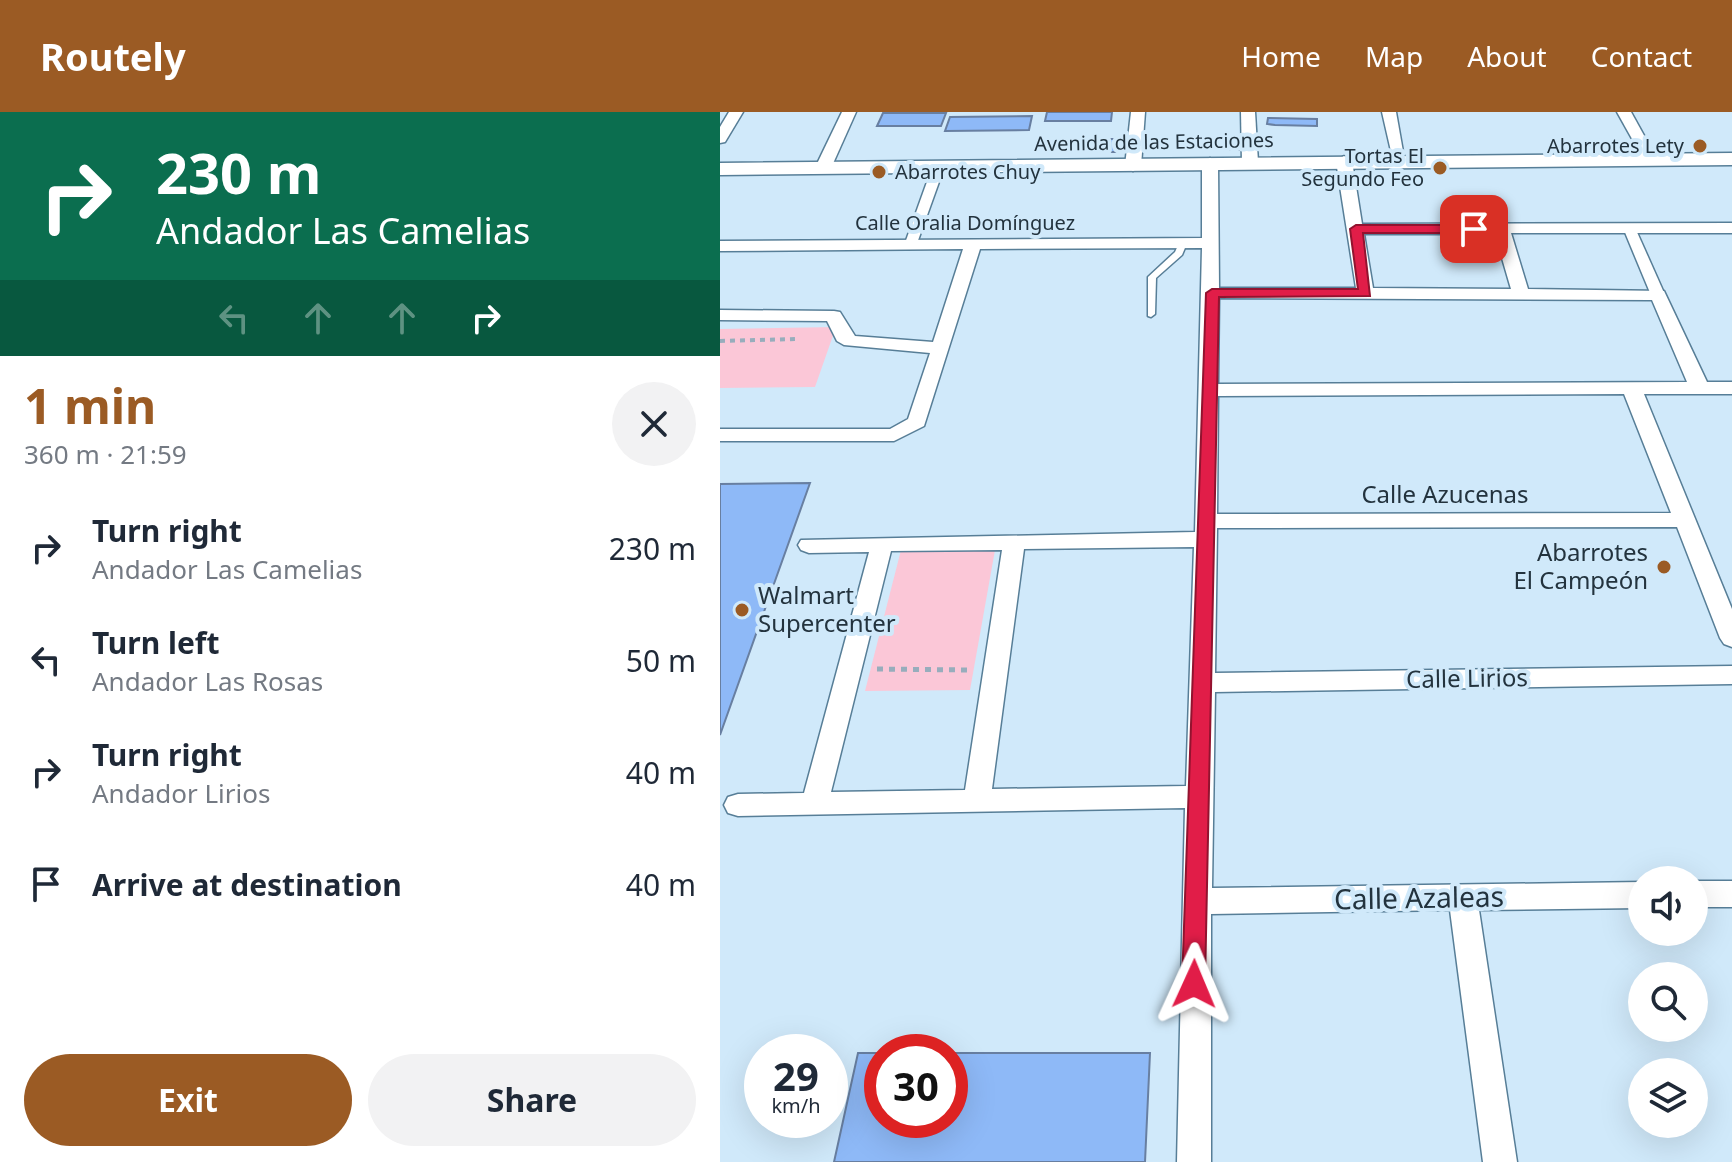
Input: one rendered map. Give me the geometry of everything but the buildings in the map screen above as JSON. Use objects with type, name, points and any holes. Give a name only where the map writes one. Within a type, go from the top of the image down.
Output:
[{"type":"street","points":[[720,139],[736,112]]},
{"type":"street","points":[[823,168],[849,112]]},
{"type":"street","points":[[1133,166],[1138,112]]},
{"type":"street","points":[[1248,112],[1250,162]]},
{"type":"street","points":[[1389,112],[1400,160]]},
{"type":"street","points":[[1624,112],[1650,159]]},
{"type":"street","name":"Avenida de las Estaciones","points":[[720,169],[1133,166],[1400,160],[1650,159],[1730,162]]},
{"type":"street","points":[[1344,161],[1365,293]]},
{"type":"street","points":[[1194,1162],[1196,901],[1212,293],[1210,163]]},
{"type":"street","points":[[910,246],[938,168]]},
{"type":"street","points":[[1356,229],[1732,228]]},
{"type":"street","points":[[1502,229],[1521,294]]},
{"type":"street","points":[[1630,230],[1700,389]]},
{"type":"street","name":"Calle Oralia Domínguez","points":[[720,246],[1210,243]]},
{"type":"street","points":[[720,435],[894,435],[917,422],[973,245]]},
{"type":"street","points":[[1212,293],[1658,295]]},
{"type":"street","points":[[720,315],[834,316],[843,337],[851,341],[939,348]]},
{"type":"street","points":[[1209,390],[1732,388]]},
{"type":"street","points":[[1632,389],[1732,638]]},
{"type":"street","points":[[905,431],[923,446]]},
{"type":"street","name":"Calle Azucenas","points":[[809,545],[1014,542],[1206,530],[1685,520]]},
{"type":"street","points":[[977,801],[1014,542]]},
{"type":"street","points":[[814,804],[882,544]]},
{"type":"street","name":"Calle Lirios","points":[[1202,683],[1732,675]]},
{"type":"street","points":[[738,805],[1199,797]]},
{"type":"street","points":[[1708,894],[1732,894]]},
{"type":"street","name":"Calle Azaleas","points":[[1196,901],[1628,895]]},
{"type":"street","points":[[1463,897],[1500,1162]]},
{"type":"lane","points":[[1151,314],[1152,277],[1179,253],[1183,243]]},
{"type":"path","points":[[720,341],[843,337]]},
{"type":"path","points":[[849,669],[996,670]]},
{"type":"shaded area","points":[[836,327],[815,387],[720,388],[720,329]]},
{"type":"shaded area","points":[[901,550],[995,550],[970,690],[865,691]]},
{"type":"place","name":"Abarrotes Lety","points":[[1700,146]]},
{"type":"place","name":"Tortas El Segundo Feo","points":[[1440,168]]},
{"type":"place","name":"Abarrotes Chuy","points":[[879,172]]},
{"type":"place","name":"Abarrotes El Campeón","points":[[1664,567]]},
{"type":"place","name":"Walmart Supercenter","points":[[742,610]]},
{"type":"route","points":[[1194,984],[1212,293],[1365,293],[1356,229],[1474,229]]}]
